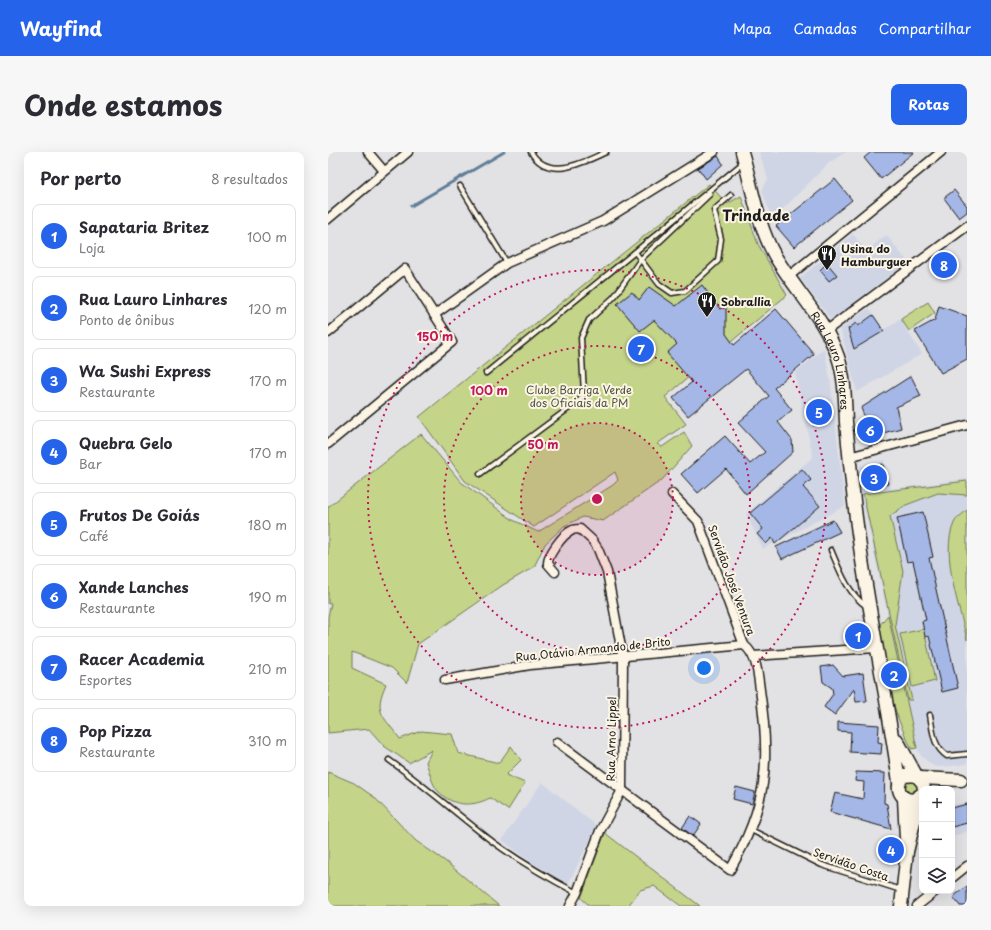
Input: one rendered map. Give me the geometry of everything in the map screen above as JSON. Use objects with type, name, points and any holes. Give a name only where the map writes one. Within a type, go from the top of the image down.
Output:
[{"type":"main road","name":"Rua Lauro Linhares","points":[[743,157],[765,233],[775,256],[826,332],[838,358],[842,374],[849,457],[870,609],[892,728],[899,782],[898,788],[904,798]]},
{"type":"main road","name":"Rua Lauro Linhares","points":[[892,728],[920,786]]},
{"type":"main road","points":[[899,782],[904,776],[919,786]]},
{"type":"main road","points":[[926,786],[964,779]]},
{"type":"main road","points":[[944,786],[964,779]]},
{"type":"main road","points":[[907,852],[904,798],[908,800],[919,788]]},
{"type":"main road","points":[[901,906],[907,852],[919,793]]},
{"type":"street","points":[[368,152],[384,171]]},
{"type":"street","points":[[328,219],[408,152]]},
{"type":"street","points":[[434,315],[507,263],[604,221],[714,152]]},
{"type":"street","points":[[788,276],[941,152]]},
{"type":"street","points":[[826,332],[967,226]]},
{"type":"street","points":[[328,333],[405,269],[452,342],[328,444]]},
{"type":"street","points":[[849,457],[967,425]]},
{"type":"street","name":"Servidão José Ventura","points":[[622,790],[730,870],[751,830],[762,792],[765,752],[762,707],[753,656],[750,650],[744,645],[698,521],[672,494]]},
{"type":"street","name":"Rua Arno Lippel","points":[[555,572],[548,564],[549,557],[566,534],[571,530],[580,529],[592,540],[598,549],[607,572],[623,658],[622,790],[600,831],[577,893],[570,906]]},
{"type":"street","name":"Rua Otávio Armando de Brito","points":[[446,680],[530,665],[623,658],[744,645]]},
{"type":"street","points":[[753,656],[876,648]]},
{"type":"street","points":[[557,742],[622,790]]},
{"type":"street","points":[[955,876],[967,866]]},
{"type":"street","points":[[917,906],[932,894]]},
{"type":"lane","points":[[531,152],[534,157],[546,166],[563,168],[583,164],[606,152]]},
{"type":"lane","points":[[486,373],[636,252],[743,157]]},
{"type":"lane","points":[[460,186],[507,263]]},
{"type":"lane","points":[[480,474],[580,400],[584,394],[581,338],[589,320],[614,297],[641,259],[710,194]]},
{"type":"lane","points":[[636,252],[659,284],[672,293],[685,291],[718,261],[721,239],[714,210],[731,195]]},
{"type":"lane","points":[[831,550],[849,589],[853,595],[870,609]]},
{"type":"lane","points":[[930,715],[935,742],[940,751],[947,756],[967,754]]},
{"type":"lane","points":[[389,760],[425,786],[494,842],[549,879],[577,893]]},
{"type":"lane","name":"Servidão Costa","points":[[751,830],[822,865],[902,891]]},
{"type":"shaded area","points":[[759,152],[846,152],[829,163],[772,220],[762,190],[768,179]]},
{"type":"shaded area","points":[[853,234],[866,251],[886,235],[908,262],[831,320],[800,278]]},
{"type":"shaded area","points":[[869,308],[884,330],[900,319],[922,354],[857,392],[840,329]]},
{"type":"shaded area","points":[[824,348],[830,378],[845,506],[763,549],[746,514],[813,457],[795,373]]},
{"type":"shaded area","points":[[884,460],[891,489],[967,479],[967,764],[940,767],[933,766],[921,756],[917,748],[861,493],[860,466]]},
{"type":"shaded area","points":[[542,782],[597,826],[568,884],[532,863],[502,840]]},
{"type":"shaded area","points":[[967,802],[967,832],[955,835],[955,822],[955,804]]},
{"type":"green space","name":"Clube Barriga Verde dos Oficiais da PM","points":[[709,184],[727,204],[741,196],[758,244],[787,295],[665,397],[686,424],[657,444],[662,447],[684,432],[692,446],[662,480],[603,521],[583,517],[564,526],[545,544],[534,567],[503,585],[418,644],[407,683],[392,668],[352,652],[352,668],[386,684],[380,701],[380,708],[385,719],[400,739],[421,731],[452,734],[458,753],[499,763],[511,746],[521,760],[506,775],[525,783],[508,810],[490,798],[470,804],[456,803],[444,796],[434,785],[426,762],[432,750],[409,763],[384,746],[369,729],[328,733],[328,617],[331,603],[328,604],[328,507],[421,434],[461,482],[513,520],[538,532],[613,485],[618,480],[615,472],[534,527],[465,481],[419,417]]},
{"type":"green space","points":[[928,302],[935,313],[909,331],[901,319]]},
{"type":"green space","points":[[967,481],[967,495],[938,493],[906,505],[890,516],[903,571],[895,625],[912,700],[908,700],[863,494]]},
{"type":"green space","points":[[967,510],[967,640],[956,597],[950,565],[949,550],[950,536],[954,523]]},
{"type":"green space","points":[[888,615],[917,748],[912,749],[894,705],[886,675],[877,628]]},
{"type":"green space","points":[[924,629],[935,681],[912,687],[900,634]]},
{"type":"green space","points":[[328,772],[354,783],[374,797],[416,841],[445,861],[499,906],[328,906]]},
{"type":"green space","points":[[907,780],[914,780],[919,787],[916,794],[908,795],[903,788]]},
{"type":"green space","points":[[605,833],[700,906],[681,906],[654,886],[640,890],[628,906],[590,906],[581,898]]},
{"type":"building","points":[[871,152],[914,152],[881,179],[864,158]]},
{"type":"building","points":[[718,156],[723,164],[706,179],[698,168]]},
{"type":"building","points":[[835,179],[852,200],[794,247],[776,226]]},
{"type":"building","points":[[954,190],[967,206],[967,212],[959,218],[944,198]]},
{"type":"building","points":[[827,263],[837,275],[829,281],[820,270]]},
{"type":"building","points":[[702,285],[720,309],[726,306],[726,334],[734,345],[776,309],[814,354],[774,388],[792,410],[778,422],[792,440],[793,452],[746,494],[726,469],[698,493],[681,474],[725,436],[750,464],[765,452],[738,423],[769,396],[746,369],[688,416],[673,398],[692,382],[667,353],[677,344],[654,320],[640,331],[617,304],[632,292],[639,300],[649,287],[676,306]]},
{"type":"building","points":[[939,306],[967,316],[967,359],[941,373],[915,331],[935,320]]},
{"type":"building","points":[[873,315],[884,331],[854,349],[848,329],[856,323],[858,326]]},
{"type":"building","points":[[911,376],[921,396],[896,407],[901,428],[866,438],[863,425],[867,423],[861,408]]},
{"type":"building","points":[[883,464],[888,484],[873,488],[868,468]]},
{"type":"building","points":[[802,469],[811,480],[803,487],[820,506],[775,544],[772,538],[766,544],[757,534],[763,529],[750,513]]},
{"type":"building","points":[[923,512],[933,557],[929,558],[958,688],[942,692],[929,636],[925,637],[922,621],[926,620],[913,561],[907,562],[897,518]]},
{"type":"building","points":[[833,520],[840,532],[782,559],[776,547]]},
{"type":"building","points":[[863,628],[866,642],[852,644],[849,631]]},
{"type":"building","points":[[833,665],[843,676],[863,673],[867,701],[856,702],[854,689],[835,715],[824,707],[833,694],[832,688],[823,682],[821,667]]},
{"type":"building","points":[[838,722],[879,725],[878,742],[882,743],[881,754],[850,752],[851,732],[838,731]]},
{"type":"building","points":[[856,772],[885,773],[884,803],[887,804],[891,829],[830,812],[835,793],[863,799],[864,782],[855,781]]},
{"type":"building","points":[[736,787],[755,792],[752,804],[733,799]]},
{"type":"building","points":[[967,804],[967,823],[955,826],[955,807]]},
{"type":"building","points":[[690,816],[701,824],[693,836],[682,828]]},
{"type":"building","points":[[887,841],[897,844],[895,849],[900,850],[899,858],[891,857],[893,852],[885,850]]},
{"type":"building","points":[[967,886],[967,906],[960,906],[953,897]]},
{"type":"waterway","points":[[411,206],[504,152]]},
{"type":"place","name":"Pop Pizza","points":[[944,265]]},
{"type":"place","name":"Usina do Hamburguer","points":[[827,271]]},
{"type":"place","name":"Sobrallia","points":[[707,318]]},
{"type":"place","name":"Racer Academia","points":[[641,349]]},
{"type":"place","name":"Frutos De Goiás","points":[[819,412]]},
{"type":"place","name":"Xande Lanches","points":[[870,430]]},
{"type":"place","name":"Wa Sushi Express","points":[[874,478]]},
{"type":"place","name":"Sapataria Britez","points":[[858,636]]},
{"type":"place","name":"Rua Lauro Linhares","points":[[894,675]]},
{"type":"place","name":"Quebra Gelo","points":[[891,850]]},
{"type":"district","name":"Trindade","points":[[756,214]]}]
